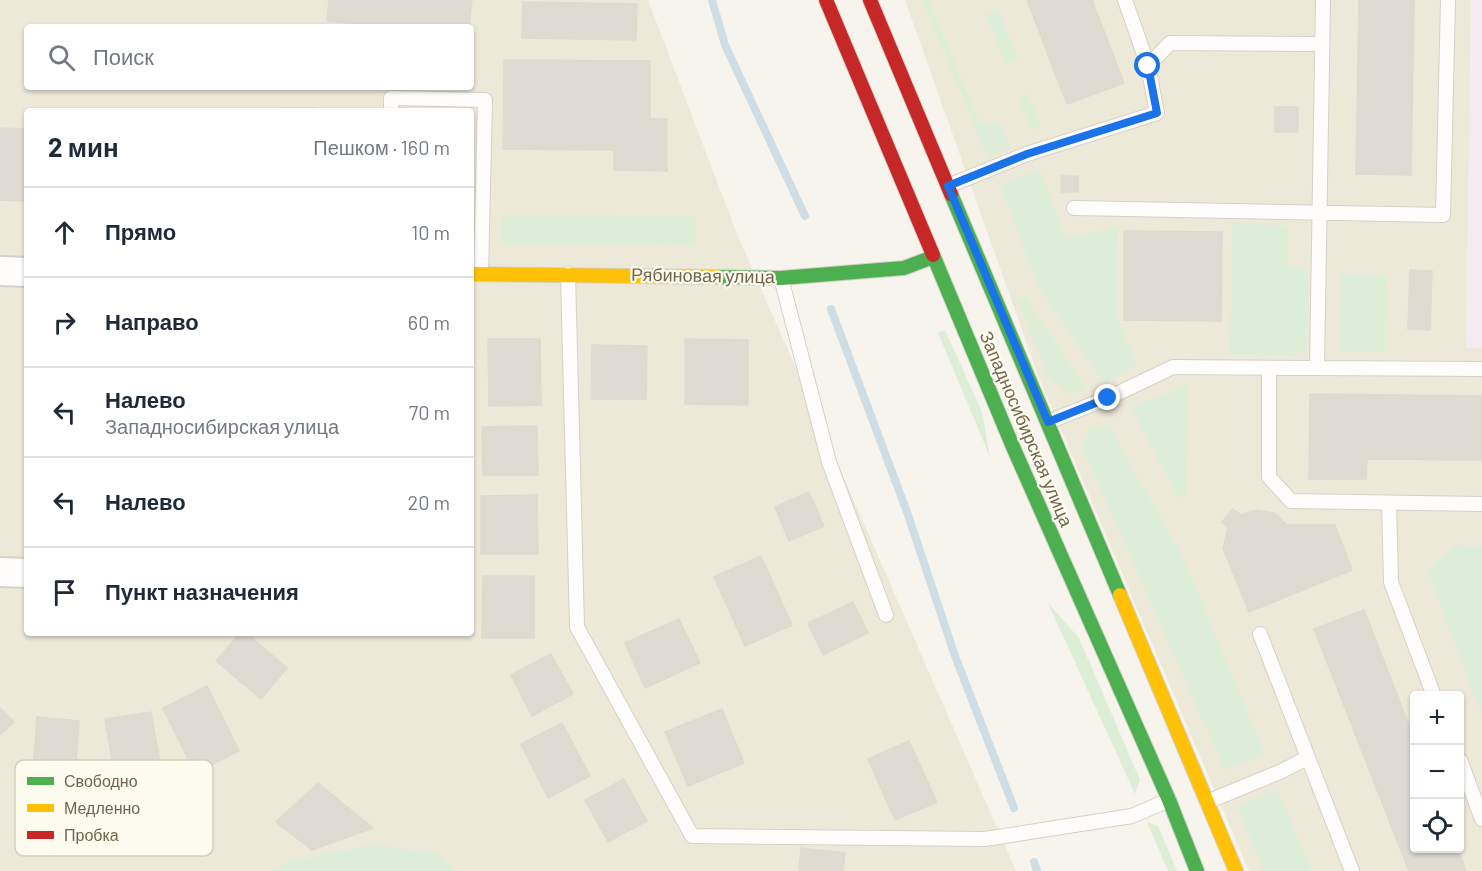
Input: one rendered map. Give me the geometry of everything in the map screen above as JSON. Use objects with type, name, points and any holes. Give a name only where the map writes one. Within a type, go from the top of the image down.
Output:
[{"type":"main road","name":"Западносибирская улица","points":[[826,0],[1013,447],[1169,800],[1197,871]]},
{"type":"main road","name":"Западносибирская улица","points":[[870,0],[1236,871]]},
{"type":"main road","name":"Рябиновая улица","points":[[476,274],[781,278],[904,268],[933,257]]},
{"type":"street","points":[[0,272],[24,272]]},
{"type":"street","points":[[0,572],[24,573]]},
{"type":"lane","points":[[948,186],[1027,154],[1157,113],[1148,66],[1125,0]]},
{"type":"lane","points":[[1317,368],[1323,0]]},
{"type":"lane","points":[[1074,208],[1443,215],[1448,0]]},
{"type":"lane","points":[[1148,66],[1170,43],[1322,44]]},
{"type":"lane","points":[[391,108],[391,98],[485,100],[476,274]]},
{"type":"lane","points":[[568,274],[577,627],[692,836],[985,839],[1132,816],[1169,800]]},
{"type":"lane","points":[[781,278],[829,462],[886,615]]},
{"type":"lane","points":[[1048,422],[1108,398],[1173,367],[1482,369]]},
{"type":"lane","points":[[1269,368],[1269,477],[1291,501],[1482,504]]},
{"type":"lane","points":[[1389,503],[1391,582],[1432,691]]},
{"type":"lane","points":[[1260,634],[1352,871]]},
{"type":"lane","points":[[1207,802],[1282,771],[1307,758]]},
{"type":"lane","points":[[1464,771],[1482,819]]},
{"type":"shaded area","points":[[0,0],[648,0],[737,234],[1016,871],[0,871]]},
{"type":"shaded area","points":[[905,0],[1482,0],[1482,871],[1249,871],[1039,378]]},
{"type":"shaded area","points":[[1471,0],[1482,0],[1482,348],[1466,348]]},
{"type":"green space","points":[[922,0],[929,0],[980,124],[1001,124],[1011,148],[988,158]]},
{"type":"green space","points":[[998,9],[1018,59],[1006,64],[986,14]]},
{"type":"green space","points":[[1028,94],[1041,126],[1032,130],[1018,98]]},
{"type":"green space","points":[[1040,170],[1066,239],[1118,226],[1117,319],[1137,364],[1105,384],[1039,288],[1000,184]]},
{"type":"green space","points":[[502,215],[696,216],[695,246],[502,245]]},
{"type":"green space","points":[[1232,223],[1288,226],[1288,267],[1308,267],[1307,347],[1296,356],[1230,354]]},
{"type":"green space","points":[[1341,274],[1386,275],[1385,352],[1339,352]]},
{"type":"green space","points":[[1026,298],[1088,391],[1068,393],[1049,378],[1017,301]]},
{"type":"green space","points":[[945,330],[982,412],[990,457],[938,333]]},
{"type":"green space","points":[[1187,384],[1186,496],[1179,499],[1131,408]]},
{"type":"green space","points":[[1091,428],[1110,428],[1183,557],[1265,754],[1225,770],[1082,447]]},
{"type":"green space","points":[[1454,545],[1482,546],[1482,717],[1428,571]]},
{"type":"green space","points":[[1048,603],[1079,638],[1140,780],[1135,794]]},
{"type":"green space","points":[[1277,789],[1312,871],[1264,871],[1237,807]]},
{"type":"green space","points":[[1147,822],[1158,826],[1177,871],[1168,871]]},
{"type":"green space","points":[[375,844],[441,854],[453,871],[274,871],[291,861]]},
{"type":"building","points":[[329,0],[472,0],[469,24],[363,24],[327,21]]},
{"type":"building","points":[[1027,0],[1092,0],[1124,83],[1067,104]]},
{"type":"building","points":[[1359,0],[1414,0],[1411,175],[1356,174]]},
{"type":"building","points":[[523,2],[637,4],[636,40],[522,38]]},
{"type":"building","points":[[504,60],[650,61],[650,119],[667,119],[667,171],[614,170],[614,150],[503,149]]},
{"type":"building","points":[[1275,107],[1298,107],[1298,132],[1275,132]]},
{"type":"building","points":[[0,128],[24,129],[24,201],[0,200]]},
{"type":"building","points":[[1061,176],[1078,176],[1078,192],[1061,192]]},
{"type":"building","points":[[1124,231],[1222,232],[1221,321],[1124,320]]},
{"type":"building","points":[[1410,270],[1432,271],[1430,330],[1408,329]]},
{"type":"building","points":[[488,339],[540,339],[541,405],[489,406]]},
{"type":"building","points":[[685,339],[748,340],[748,405],[685,404]]},
{"type":"building","points":[[592,345],[647,346],[646,399],[591,399]]},
{"type":"building","points":[[1310,394],[1482,396],[1482,460],[1367,459],[1366,479],[1309,479]]},
{"type":"building","points":[[537,426],[538,475],[483,475],[482,427]]},
{"type":"building","points":[[809,492],[824,526],[789,541],[775,507]]},
{"type":"building","points":[[537,495],[538,554],[481,554],[481,496]]},
{"type":"building","points":[[1233,509],[1241,515],[1256,510],[1274,513],[1287,525],[1335,525],[1352,570],[1249,612],[1223,548],[1228,528],[1222,522]]},
{"type":"building","points":[[761,556],[792,625],[745,646],[714,577]]},
{"type":"building","points":[[483,576],[534,576],[534,638],[482,638]]},
{"type":"building","points":[[853,602],[868,633],[823,655],[808,623]]},
{"type":"building","points":[[1364,610],[1410,728],[1410,853],[1459,853],[1466,871],[1409,871],[1314,629]]},
{"type":"building","points":[[679,619],[700,663],[645,688],[625,643]]},
{"type":"building","points":[[237,636],[250,636],[287,668],[261,699],[216,661]]},
{"type":"building","points":[[551,654],[573,694],[532,716],[511,675]]},
{"type":"building","points":[[207,686],[239,751],[213,764],[213,760],[189,760],[163,708]]},
{"type":"building","points":[[0,708],[14,722],[0,735]]},
{"type":"building","points":[[722,709],[744,763],[688,786],[665,732]]},
{"type":"building","points":[[151,712],[159,760],[112,760],[105,719]]},
{"type":"building","points":[[37,717],[79,721],[76,760],[34,760]]},
{"type":"building","points":[[562,723],[590,776],[548,798],[521,744]]},
{"type":"building","points":[[909,741],[937,802],[895,820],[868,759]]},
{"type":"building","points":[[624,779],[647,821],[608,842],[585,800]]},
{"type":"building","points":[[318,783],[373,828],[312,850],[276,822]]},
{"type":"building","points":[[801,848],[845,853],[843,871],[799,871]]},
{"type":"waterway","points":[[712,0],[725,45],[805,216]]},
{"type":"waterway","points":[[831,309],[907,512],[955,656],[1014,808]]},
{"type":"waterway","points":[[1034,862],[1037,871]]},
{"type":"traffic: fast","points":[[951,194],[1120,595]]},
{"type":"traffic: fast","points":[[933,255],[1013,447],[1169,800],[1197,871]]},
{"type":"traffic: fast","points":[[717,277],[781,278],[904,268],[933,257]]},
{"type":"traffic: slow","points":[[474,274],[717,277]]},
{"type":"traffic: slow","points":[[1120,595],[1236,871]]},
{"type":"traffic: jam","points":[[826,0],[933,255]]},
{"type":"traffic: jam","points":[[870,0],[951,194]]},
{"type":"route","points":[[1108,398],[1048,422],[948,186],[1027,154],[1157,113],[1148,66]]}]
